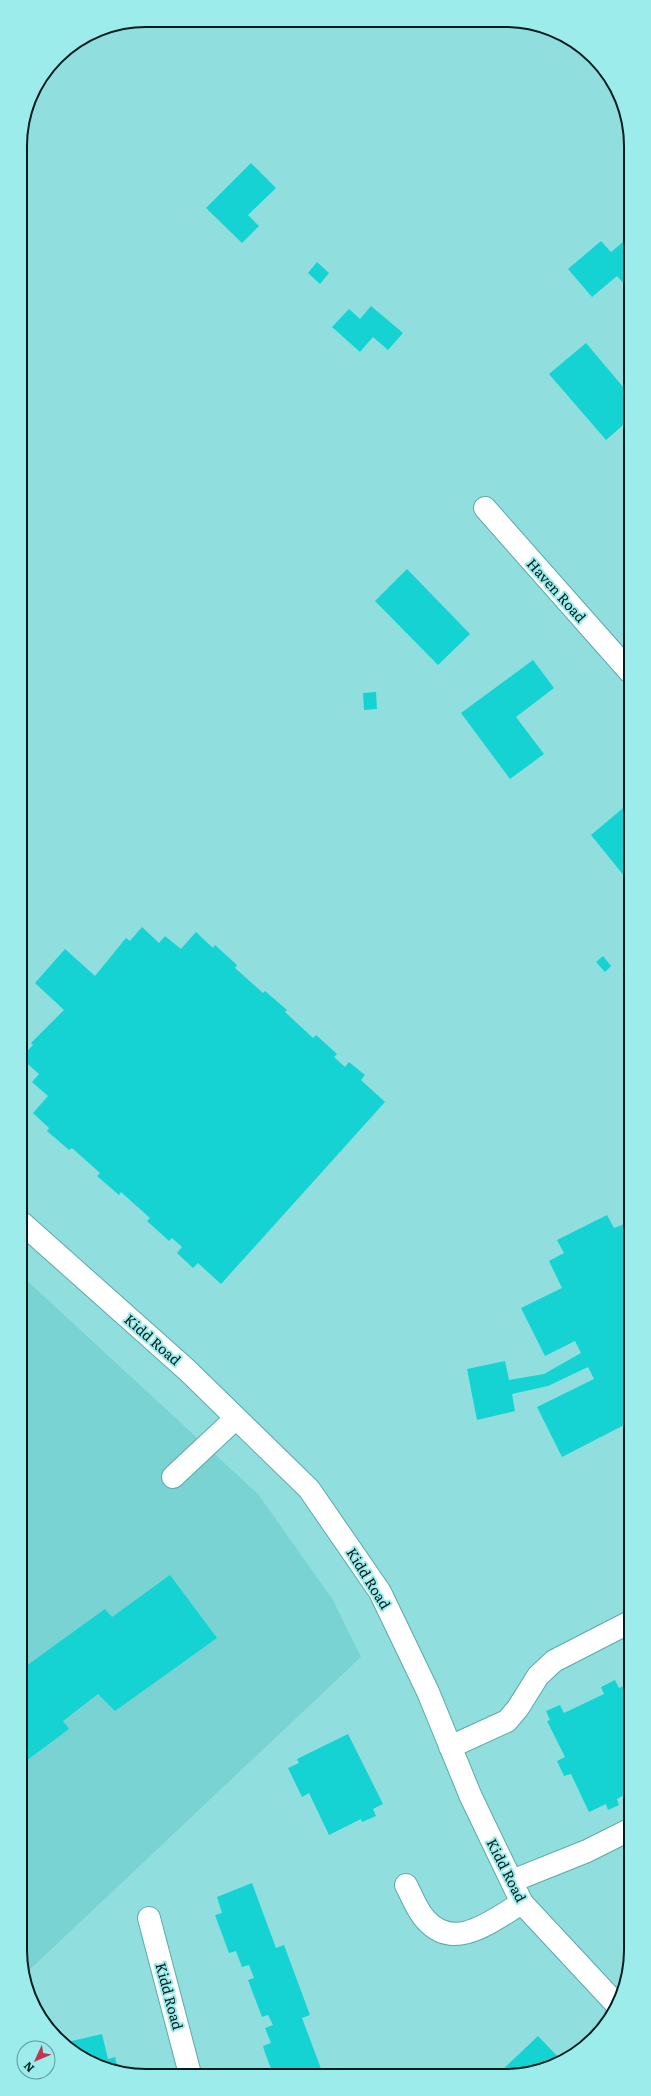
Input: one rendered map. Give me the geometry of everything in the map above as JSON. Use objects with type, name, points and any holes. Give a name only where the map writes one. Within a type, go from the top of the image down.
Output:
[{"type":"street","name":"Haven Road","points":[[485,508],[624,665]]},
{"type":"street","name":"Kidd Road","points":[[27,1227],[187,1370],[309,1489],[380,1592],[428,1692],[470,1797],[522,1903],[612,2000]]},
{"type":"street","points":[[173,1477],[236,1418]]},
{"type":"street","points":[[450,1748],[507,1721],[518,1708],[538,1676],[554,1661],[624,1625]]},
{"type":"street","points":[[512,1881],[587,1850],[624,1832]]},
{"type":"street","points":[[406,1885],[425,1920],[436,1928],[450,1935],[463,1935],[479,1928],[522,1903]]},
{"type":"street","name":"Kidd Road","points":[[150,1918],[189,2069]]},
{"type":"shaded area","points":[[27,1281],[258,1494],[333,1600],[361,1657],[29,1971],[27,1950]]},
{"type":"building","points":[[251,163],[276,188],[248,215],[259,226],[242,243],[206,208]]},
{"type":"building","points":[[601,241],[611,252],[624,241],[624,284],[617,276],[592,297],[568,269]]},
{"type":"building","points":[[317,262],[329,273],[320,284],[308,273]]},
{"type":"building","points":[[371,306],[403,333],[388,350],[373,337],[360,352],[332,327],[349,309],[360,319]]},
{"type":"building","points":[[586,343],[624,388],[624,424],[606,440],[549,374]]},
{"type":"building","points":[[407,569],[470,634],[438,665],[375,601]]},
{"type":"building","points":[[533,660],[554,688],[516,717],[544,754],[510,779],[461,713]]},
{"type":"building","points":[[376,692],[377,709],[364,710],[363,693]]},
{"type":"building","points":[[624,807],[624,876],[591,835]]},
{"type":"building","points":[[142,927],[159,943],[165,936],[181,949],[196,932],[213,948],[215,945],[237,965],[235,968],[263,993],[265,991],[287,1010],[285,1012],[313,1038],[316,1035],[337,1054],[334,1057],[345,1067],[349,1062],[365,1075],[361,1080],[385,1102],[221,1284],[198,1263],[193,1268],[177,1253],[182,1247],[172,1238],[169,1241],[147,1221],[150,1218],[121,1192],[119,1195],[97,1176],[100,1173],[72,1148],[69,1150],[47,1131],[49,1128],[33,1113],[48,1096],[32,1082],[39,1074],[27,1063],[27,1052],[33,1045],[31,1043],[64,1010],[35,983],[65,949],[95,976],[126,938],[130,941]]},
{"type":"building","points":[[603,956],[611,966],[605,972],[596,962]]},
{"type":"building","points":[[607,1215],[614,1228],[624,1224],[624,1425],[562,1457],[537,1407],[594,1379],[588,1367],[548,1386],[512,1394],[515,1411],[477,1420],[467,1369],[505,1361],[509,1380],[544,1374],[581,1353],[575,1341],[545,1356],[521,1308],[562,1288],[549,1261],[564,1253],[557,1240]]},
{"type":"building","points":[[170,1575],[217,1638],[115,1711],[98,1694],[63,1721],[69,1729],[27,1760],[27,1665],[105,1609],[112,1617]]},
{"type":"building","points":[[615,1680],[619,1688],[624,1686],[624,1796],[617,1799],[619,1805],[608,1810],[606,1804],[589,1812],[571,1774],[564,1776],[557,1761],[565,1757],[547,1721],[550,1720],[546,1711],[560,1705],[564,1713],[604,1694],[601,1687]]},
{"type":"building","points":[[348,1734],[383,1804],[373,1809],[376,1816],[362,1822],[361,1819],[329,1835],[309,1793],[302,1797],[288,1768],[299,1763],[297,1759]]},
{"type":"building","points":[[252,1883],[276,1948],[284,1945],[310,2015],[302,2018],[321,2069],[271,2069],[263,2046],[271,2043],[265,2028],[273,2025],[268,2015],[262,2017],[248,1980],[254,1978],[249,1965],[242,1967],[236,1951],[229,1953],[215,1915],[222,1913],[217,1897]]},
{"type":"building","points":[[102,2034],[108,2059],[115,2057],[117,2065],[94,2057],[71,2041]]},
{"type":"building","points":[[538,2036],[558,2057],[528,2067],[503,2069]]}]
